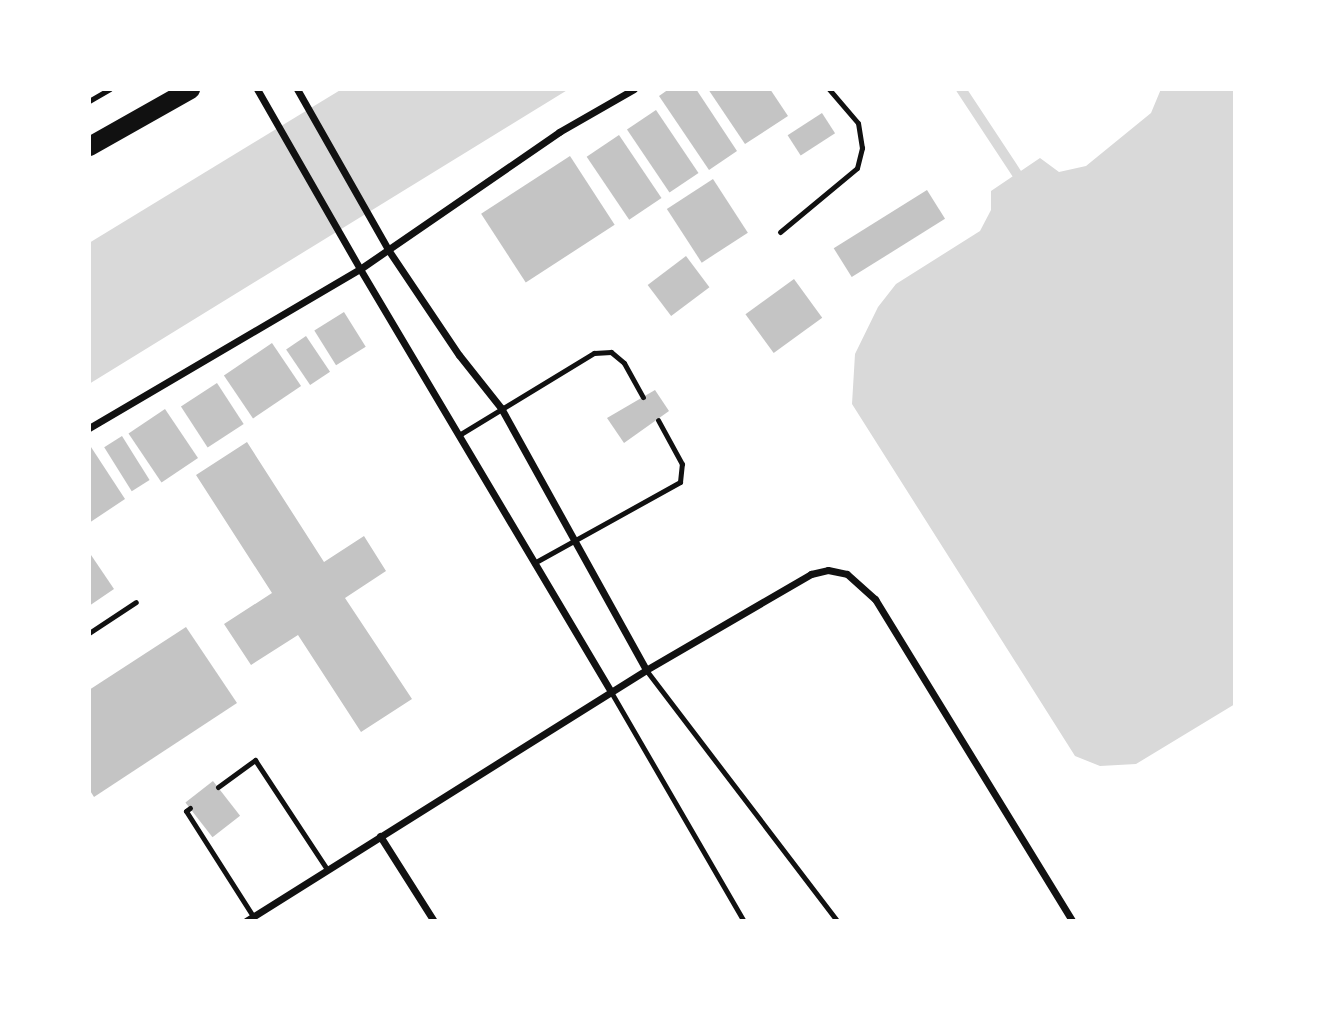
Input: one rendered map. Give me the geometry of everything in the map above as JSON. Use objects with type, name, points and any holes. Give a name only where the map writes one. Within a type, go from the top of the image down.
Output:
[{"type":"highway","points":[[89,146],[190,89]]},
{"type":"street","points":[[257,89],[360,270],[611,692]]},
{"type":"street","points":[[89,428],[360,270],[559,132],[634,89]]},
{"type":"street","points":[[299,92],[389,251],[459,355],[501,408],[646,670]]},
{"type":"street","points":[[246,921],[251,912],[380,836],[646,670],[811,574],[828,570],[847,574],[875,598],[1072,921]]},
{"type":"street","points":[[380,836],[434,921]]},
{"type":"lane","points":[[89,101],[110,89]]},
{"type":"lane","points":[[780,232],[857,168],[862,148],[858,122],[830,89]]},
{"type":"lane","points":[[459,435],[594,353],[611,352],[624,363],[643,397]]},
{"type":"lane","points":[[534,562],[680,481],[682,464],[658,420]]},
{"type":"lane","points":[[89,633],[135,602]]},
{"type":"lane","points":[[646,670],[837,921]]},
{"type":"lane","points":[[611,692],[744,921]]},
{"type":"lane","points":[[218,787],[255,760],[325,866]]},
{"type":"lane","points":[[190,808],[186,811],[251,912]]},
{"type":"shaded area","points":[[342,89],[569,89],[89,384],[89,243]]},
{"type":"shaded area","points":[[1161,89],[1235,89],[1235,704],[1136,764],[1100,766],[1075,756],[852,404],[855,354],[878,307],[896,284],[980,231],[991,210],[991,191],[1040,158],[1059,172],[1086,166],[1151,113]]},
{"type":"building","points":[[669,89],[696,89],[737,151],[709,170],[659,96]]},
{"type":"building","points":[[708,89],[770,89],[788,116],[745,144]]},
{"type":"building","points":[[656,110],[698,173],[669,193],[627,130]]},
{"type":"building","points":[[822,113],[835,133],[801,155],[788,135]]},
{"type":"building","points":[[619,135],[661,198],[629,220],[587,157]]},
{"type":"building","points":[[570,156],[615,225],[526,283],[481,214]]},
{"type":"building","points":[[713,179],[748,233],[702,263],[667,209]]},
{"type":"building","points":[[927,190],[945,219],[852,277],[834,248]]},
{"type":"building","points":[[686,256],[709,287],[671,316],[648,285]]},
{"type":"building","points":[[794,279],[822,318],[774,353],[745,314]]},
{"type":"building","points":[[344,312],[366,347],[336,365],[314,331]]},
{"type":"building","points":[[306,336],[330,372],[310,385],[286,349]]},
{"type":"building","points":[[272,343],[301,386],[253,419],[224,375]]},
{"type":"building","points":[[217,383],[244,424],[208,448],[181,406]]},
{"type":"building","points":[[655,390],[669,411],[624,443],[607,418]]},
{"type":"building","points":[[165,409],[198,458],[162,483],[129,434]]},
{"type":"building","points":[[122,436],[150,480],[132,491],[104,447]]},
{"type":"building","points":[[247,442],[324,562],[364,536],[386,571],[345,598],[412,699],[361,732],[298,635],[251,665],[224,624],[272,593],[196,475]]},
{"type":"building","points":[[91,447],[125,499],[89,523],[89,448]]},
{"type":"building","points":[[89,552],[114,589],[89,606]]},
{"type":"building","points":[[186,627],[237,703],[94,797],[89,789],[89,690]]},
{"type":"building","points":[[213,781],[240,816],[213,837],[185,803]]},
{"type":"waterway","points":[[961,89],[1017,174]]}]
